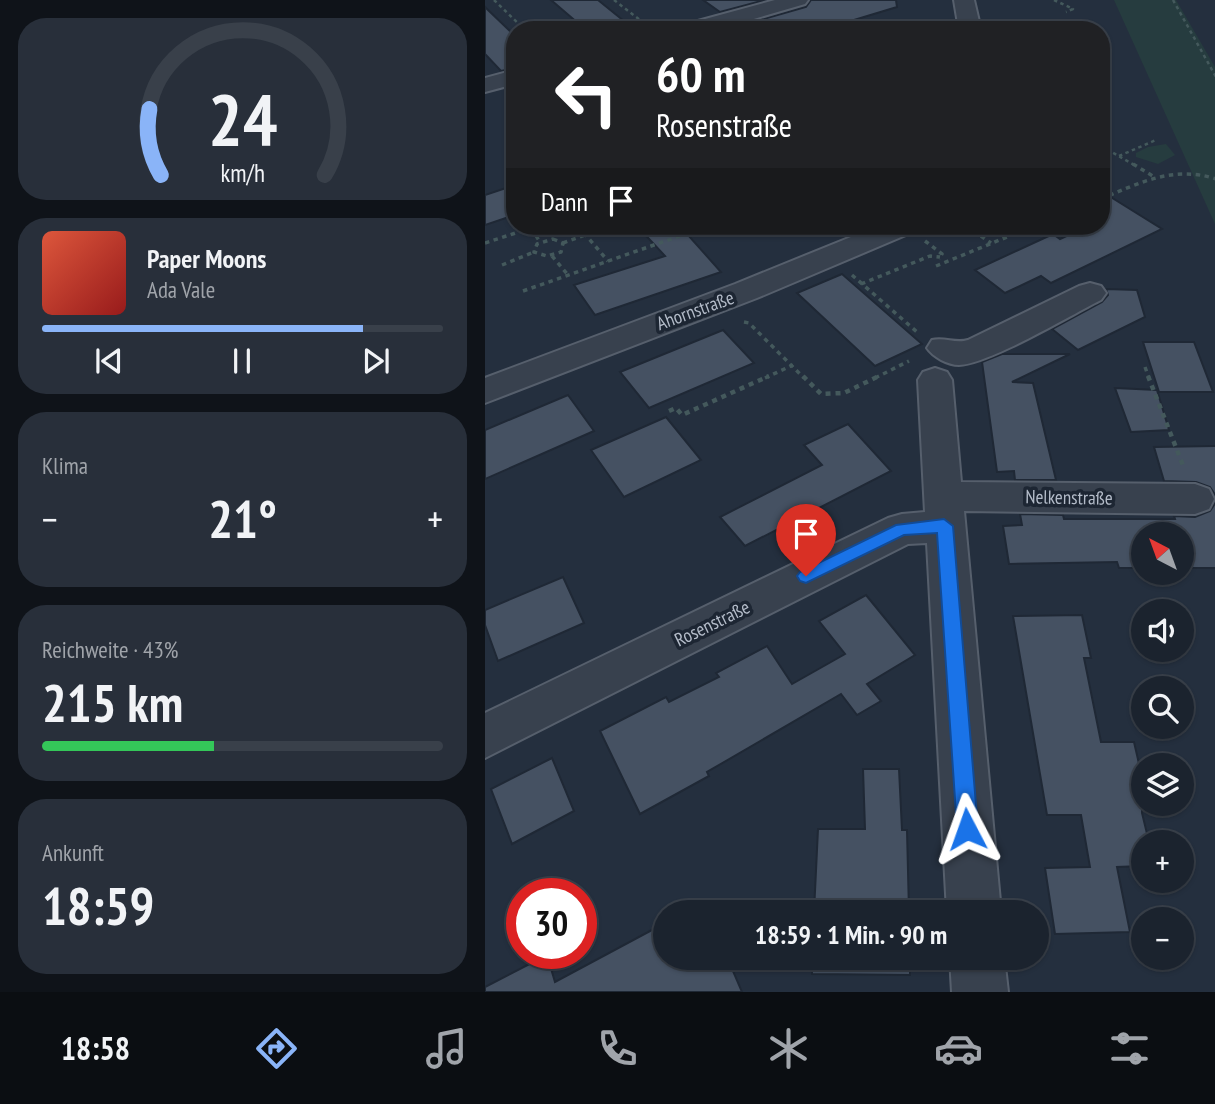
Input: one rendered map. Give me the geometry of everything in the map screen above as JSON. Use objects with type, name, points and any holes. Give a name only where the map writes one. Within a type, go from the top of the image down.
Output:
[{"type":"street","points":[[723,21],[798,0]]},
{"type":"street","points":[[964,0],[968,21]]},
{"type":"street","points":[[485,85],[506,79]]},
{"type":"street","name":"Ahornstraße","points":[[485,391],[881,235]]},
{"type":"street","points":[[972,900],[943,511],[938,359],[980,348],[1091,293]]},
{"type":"street","name":"Nelkenstraße","points":[[943,511],[1195,499]]},
{"type":"street","name":"Rosenstraße","points":[[485,736],[943,511]]},
{"type":"street","points":[[978,970],[980,992]]},
{"type":"path","points":[[494,0],[516,21]]},
{"type":"path","points":[[614,0],[641,21]]},
{"type":"path","points":[[1054,0],[1073,9],[1066,12]]},
{"type":"path","points":[[1173,0],[1215,77]]},
{"type":"path","points":[[1118,156],[1156,140]]},
{"type":"path","points":[[1110,151],[1157,178]]},
{"type":"path","points":[[1110,196],[1170,173],[1188,171],[1215,179]]},
{"type":"path","points":[[485,243],[510,235]]},
{"type":"path","points":[[536,235],[540,242]]},
{"type":"path","points":[[534,252],[533,249],[540,242],[553,239],[563,243],[586,235],[608,261]]},
{"type":"path","points":[[523,291],[682,235]]},
{"type":"path","points":[[979,235],[991,243]]},
{"type":"path","points":[[936,266],[1011,235]]},
{"type":"path","points":[[534,252],[543,257],[552,256],[564,249],[563,243]]},
{"type":"path","points":[[502,265],[534,252]]},
{"type":"path","points":[[552,256],[568,275]]},
{"type":"path","points":[[740,321],[749,323],[821,394],[844,393],[938,359],[831,256]]},
{"type":"path","points":[[861,284],[929,256],[940,257]]},
{"type":"path","points":[[669,411],[676,408],[682,415],[792,365]]},
{"type":"path","points":[[1145,367],[1169,429]]},
{"type":"green space","points":[[1114,0],[1176,0],[1215,67],[1215,224]]},
{"type":"green space","points":[[1166,144],[1175,155],[1158,164],[1136,157],[1136,153],[1148,147]]},
{"type":"building","points":[[551,0],[598,0],[624,21],[576,21]]},
{"type":"building","points":[[703,0],[765,0],[720,12]]},
{"type":"building","points":[[811,0],[896,0],[897,7],[851,21],[757,21],[806,7]]},
{"type":"building","points":[[485,7],[506,27],[506,70],[501,71],[485,54]]},
{"type":"building","points":[[506,188],[506,218],[485,225],[485,195]]},
{"type":"building","points":[[1110,197],[1162,229],[1051,283],[1041,276],[1005,293],[975,270],[1051,235],[1060,239],[1069,235],[1110,235]]},
{"type":"building","points":[[645,235],[688,235],[721,272],[595,315],[574,285],[665,256]]},
{"type":"building","points":[[842,274],[922,344],[875,366],[797,293]]},
{"type":"building","points":[[1106,289],[1137,290],[1145,317],[1078,350],[1052,329],[1102,302],[1108,295]]},
{"type":"building","points":[[723,330],[754,363],[649,408],[620,372]]},
{"type":"building","points":[[1143,342],[1194,342],[1213,392],[1159,392]]},
{"type":"building","points":[[1002,354],[1070,354],[1012,382],[1033,383],[1056,480],[1015,480],[1014,471],[997,472],[982,362]]},
{"type":"building","points":[[1115,388],[1157,390],[1169,430],[1131,432]]},
{"type":"building","points":[[568,395],[594,431],[485,479],[485,430]]},
{"type":"building","points":[[666,417],[701,460],[624,497],[591,450]]},
{"type":"building","points":[[848,424],[891,471],[745,546],[720,517],[822,465],[804,445]]},
{"type":"building","points":[[1216,446],[1216,496],[1210,487],[1196,482],[1164,481],[1154,447]]},
{"type":"building","points":[[1216,502],[1216,568],[1194,568],[1194,522],[1131,522],[1131,568],[1119,568],[1117,562],[1009,564],[1003,526],[1022,525],[1020,514],[1063,515],[1064,519],[1175,519],[1174,516],[1195,517],[1210,511]]},
{"type":"building","points":[[563,577],[584,623],[498,661],[485,625],[485,610]]},
{"type":"building","points":[[866,595],[915,655],[867,684],[881,701],[857,715],[841,694],[707,772],[709,776],[640,814],[600,731],[666,697],[669,702],[719,677],[716,673],[767,646],[792,684],[845,654],[819,621]]},
{"type":"building","points":[[1082,615],[1091,658],[1084,658],[1101,742],[1134,742],[1137,753],[1131,753],[1131,816],[1143,816],[1146,830],[1131,830],[1131,866],[1117,867],[1130,932],[1055,934],[1045,868],[1090,867],[1081,815],[1047,815],[1013,616]]},
{"type":"building","points":[[552,758],[574,811],[512,844],[491,789]]},
{"type":"building","points":[[863,769],[899,769],[902,830],[907,830],[909,900],[815,900],[818,829],[865,829]]},
{"type":"building","points":[[653,929],[653,970],[733,970],[742,992],[485,992],[485,987],[520,969],[551,969],[555,982],[579,969],[597,969],[597,959]]},
{"type":"building","points":[[812,970],[910,970],[910,975],[812,974]]},
{"type":"route","points":[[806,576],[902,529],[944,526],[967,829]]}]
